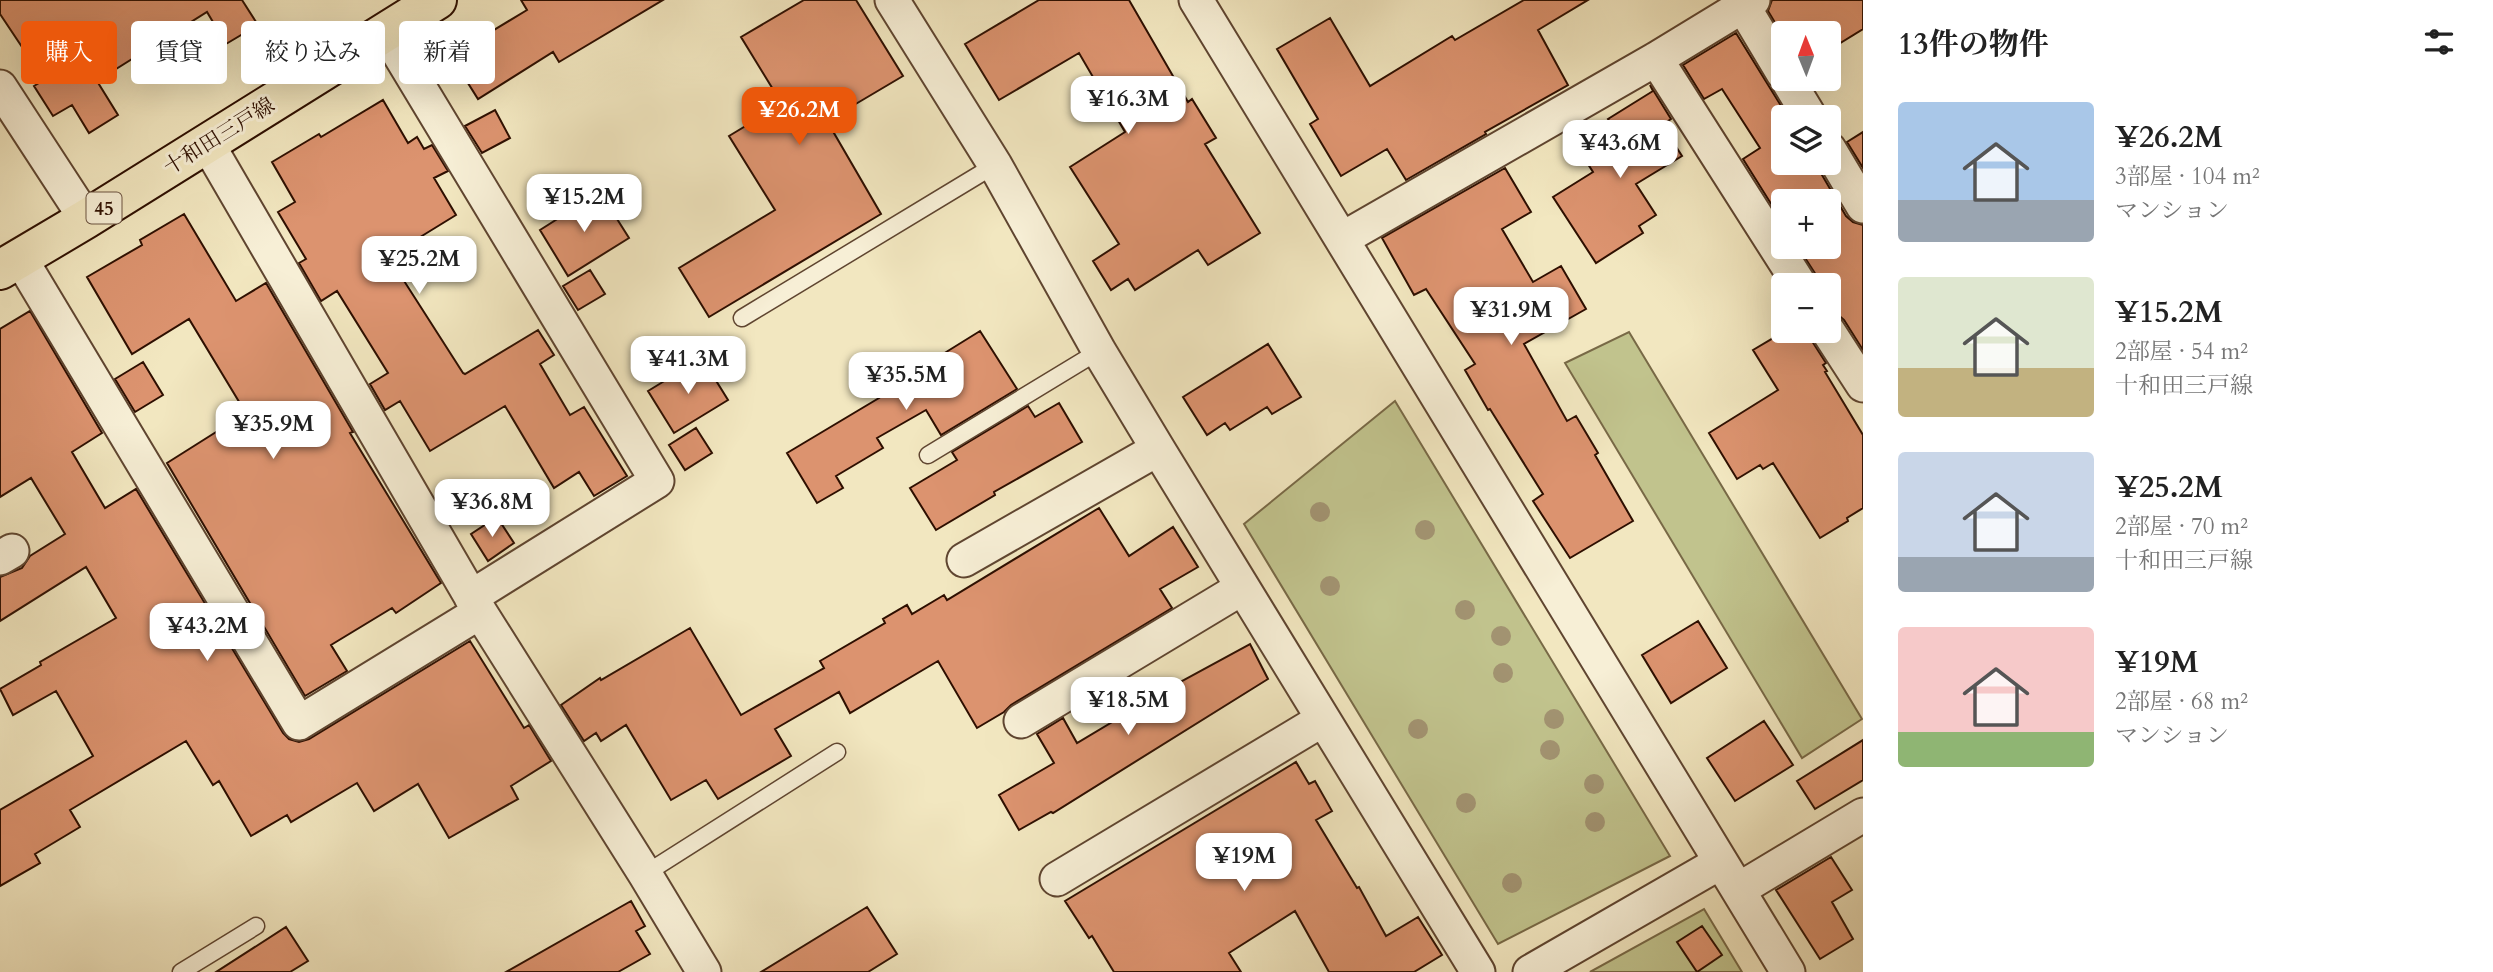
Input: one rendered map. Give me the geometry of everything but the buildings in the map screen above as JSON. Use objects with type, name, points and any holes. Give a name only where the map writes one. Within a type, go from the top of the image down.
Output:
[{"type":"main road","name":"十和田三戸線","points":[[10,264],[207,143],[395,22],[437,0]]},
{"type":"street","points":[[892,0],[995,165],[1099,351],[1158,449],[1478,972]]},
{"type":"street","points":[[1196,0],[1788,972]]},
{"type":"street","points":[[1342,239],[1657,59],[1748,3],[1771,49]]},
{"type":"street","points":[[10,264],[299,723],[657,481],[395,22]]},
{"type":"street","points":[[1657,59],[1792,273]]},
{"type":"street","points":[[0,87],[86,219]]},
{"type":"street","points":[[207,143],[475,605],[704,972]]},
{"type":"street","points":[[1841,169],[1863,206]]},
{"type":"street","points":[[1836,343],[1863,385]]},
{"type":"street","points":[[964,560],[1158,449]]},
{"type":"street","points":[[1021,721],[1242,588]]},
{"type":"street","points":[[1056,879],[1322,720]]},
{"type":"street","points":[[1530,972],[1863,816]]},
{"type":"lane","points":[[742,318],[995,165]]},
{"type":"lane","points":[[928,455],[1099,351]]},
{"type":"lane","points":[[645,874],[838,752]]},
{"type":"lane","points":[[181,972],[256,926]]},
{"type":"green space","points":[[1629,332],[1862,719],[1802,758],[1565,363]]},
{"type":"green space","points":[[1395,401],[1670,856],[1498,944],[1244,524]]},
{"type":"green space","points":[[1704,909],[1742,972],[1590,972]]}]
